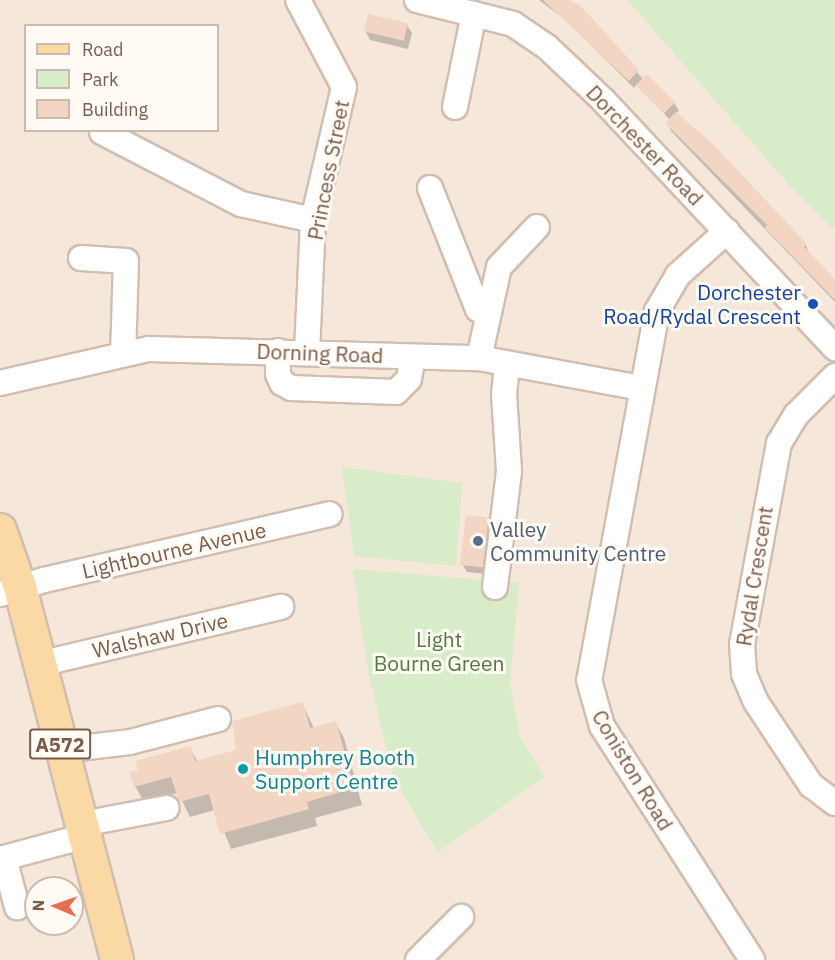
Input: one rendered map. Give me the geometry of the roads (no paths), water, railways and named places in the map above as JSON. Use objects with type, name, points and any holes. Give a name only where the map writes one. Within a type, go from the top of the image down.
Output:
[{"type":"main road","name":"A572","points":[[0,530],[10,591],[39,664],[117,960]]},
{"type":"street","name":"Princess Street","points":[[298,0],[344,87],[313,220],[307,352]]},
{"type":"street","name":"Dorchester Road","points":[[417,0],[513,24],[547,47],[727,231],[835,348]]},
{"type":"street","points":[[455,107],[474,14]]},
{"type":"street","points":[[102,132],[241,204],[313,220]]},
{"type":"street","points":[[430,188],[478,309],[486,312]]},
{"type":"street","points":[[479,358],[486,312],[497,271],[508,253],[537,227]]},
{"type":"street","name":"Coniston Road","points":[[727,231],[678,275],[662,298],[641,388],[590,664],[591,696],[602,726],[752,960]]},
{"type":"street","points":[[456,252],[497,271]]},
{"type":"street","points":[[81,258],[126,261],[123,354]]},
{"type":"street","name":"Dorning Road","points":[[0,383],[149,349],[479,358],[641,388]]},
{"type":"street","points":[[278,351],[278,374],[282,383],[291,388],[396,392],[409,379],[413,357]]},
{"type":"street","points":[[495,587],[508,471],[504,394],[507,364]]},
{"type":"street","name":"Rydal Crescent","points":[[835,376],[796,415],[779,442],[743,630],[742,659],[756,702],[811,785],[835,804]]},
{"type":"street","name":"Lightbourne Avenue","points":[[10,591],[329,514]]},
{"type":"street","name":"Walshaw Drive","points":[[39,664],[281,607]]},
{"type":"street","points":[[62,750],[130,742],[218,719]]},
{"type":"street","points":[[17,907],[2,859],[84,830],[167,808]]},
{"type":"street","points":[[418,960],[461,917]]},
{"type":"place","name":"Dorchester Road/Rydal Crescent","points":[[813,304]]},
{"type":"place","name":"Valley Community Centre","points":[[478,541]]},
{"type":"place","name":"Humphrey Booth Support Centre","points":[[243,769]]},
{"type":"park label","name":"Light Bourne Green","points":[[439,651]]}]
